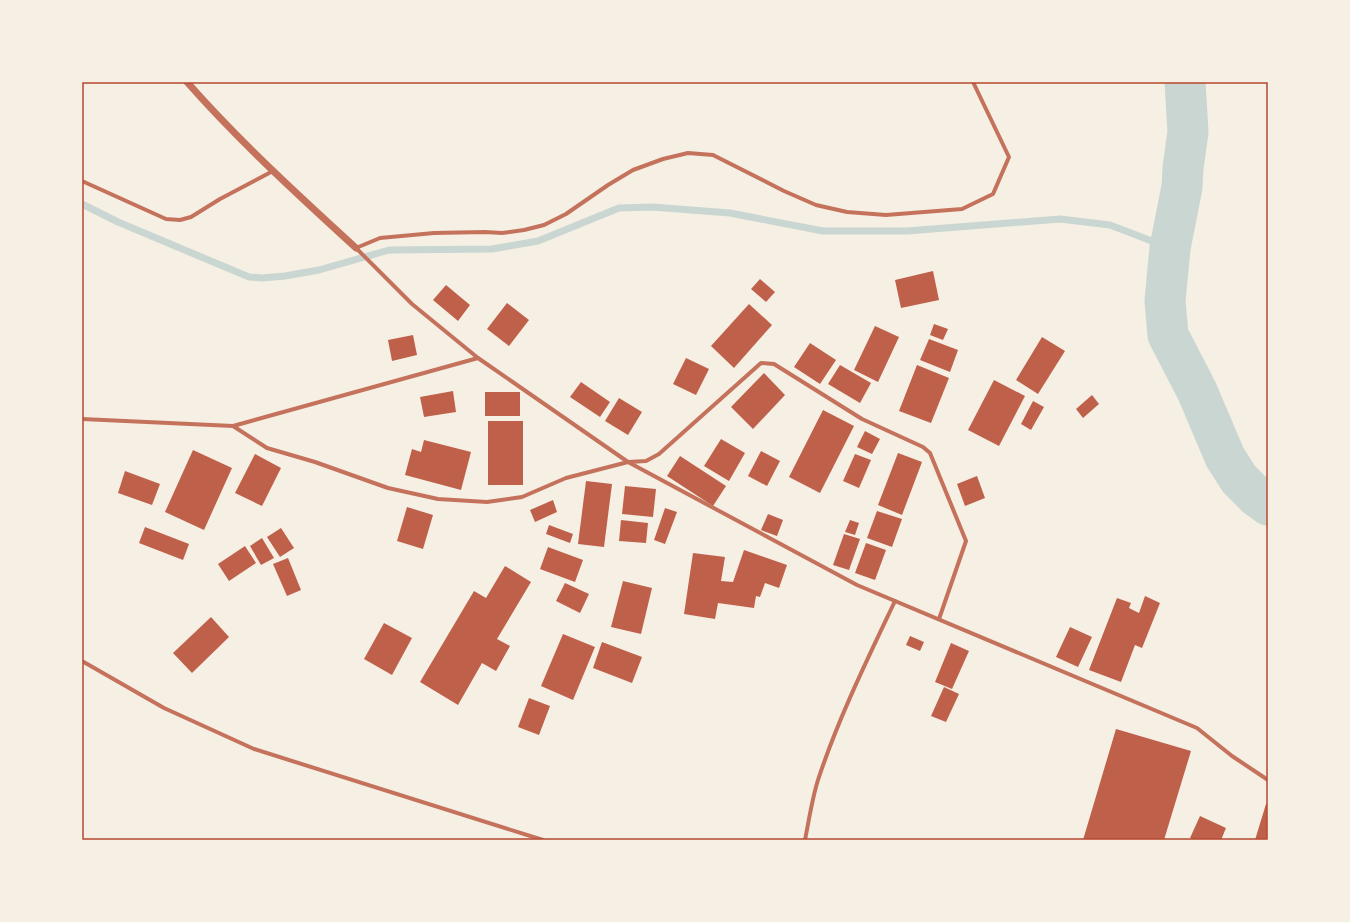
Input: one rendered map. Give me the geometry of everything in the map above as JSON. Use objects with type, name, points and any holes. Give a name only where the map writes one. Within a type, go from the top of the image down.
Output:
[{"type":"street","points":[[187,82],[205,103],[273,171],[356,248],[412,304],[478,358],[628,462],[857,585],[1197,728],[1232,756],[1268,780]]},
{"type":"street","points":[[356,248],[380,238],[434,233],[502,233],[544,225],[566,214],[633,170],[663,159],[688,153],[713,156],[816,205],[848,212],[886,215],[962,209],[993,194],[1009,157],[973,82]]},
{"type":"street","points":[[82,181],[166,219],[180,220],[191,218],[220,199],[273,171]]},
{"type":"street","points":[[82,419],[233,426],[478,358]]},
{"type":"street","points":[[233,426],[267,448],[315,462],[388,488],[438,499],[487,502],[522,497],[566,478],[628,462],[646,461],[659,454],[761,363],[774,364],[862,419],[923,447],[930,453],[966,541],[939,619]]},
{"type":"street","points":[[805,840],[817,782],[841,718],[868,657],[895,602]]},
{"type":"street","points":[[82,662],[164,708],[254,750],[543,840]]},
{"type":"building","points":[[933,271],[939,300],[901,308],[895,280]]},
{"type":"building","points":[[760,279],[775,292],[766,302],[751,289]]},
{"type":"building","points":[[446,285],[470,305],[458,321],[433,300]]},
{"type":"building","points":[[507,303],[529,320],[509,346],[487,329]]},
{"type":"building","points":[[749,304],[772,325],[734,368],[711,346]]},
{"type":"building","points":[[934,324],[948,329],[943,340],[930,335]]},
{"type":"building","points":[[875,326],[899,337],[878,382],[854,370]]},
{"type":"building","points":[[413,335],[417,355],[392,361],[388,340]]},
{"type":"building","points":[[1042,337],[1065,351],[1038,394],[1016,380]]},
{"type":"building","points":[[929,339],[958,350],[950,372],[920,360]]},
{"type":"building","points":[[810,343],[836,360],[820,384],[794,367]]},
{"type":"building","points":[[686,358],[709,369],[696,395],[673,384]]},
{"type":"building","points":[[840,365],[871,383],[860,403],[828,384]]},
{"type":"building","points":[[917,365],[949,378],[931,423],[899,411]]},
{"type":"building","points":[[764,373],[785,395],[753,429],[731,407]]},
{"type":"building","points":[[994,380],[1025,396],[999,446],[968,430]]},
{"type":"building","points":[[581,382],[610,402],[600,417],[570,397]]},
{"type":"building","points":[[453,391],[456,412],[424,417],[420,397]]},
{"type":"building","points":[[485,392],[520,392],[520,416],[485,416]]},
{"type":"building","points":[[1092,395],[1099,404],[1083,418],[1076,409]]},
{"type":"building","points":[[619,398],[642,412],[628,435],[605,421]]},
{"type":"building","points":[[1033,401],[1044,407],[1031,430],[1021,424]]},
{"type":"building","points":[[823,410],[854,426],[820,493],[789,477]]},
{"type":"building","points":[[488,421],[523,421],[523,485],[488,485]]},
{"type":"building","points":[[865,431],[880,439],[872,454],[857,447]]},
{"type":"building","points":[[721,439],[745,453],[729,481],[704,466]]},
{"type":"building","points":[[424,440],[471,452],[461,490],[405,475],[412,449],[421,452]]},
{"type":"building","points":[[193,450],[232,468],[204,530],[165,512]]},
{"type":"building","points":[[761,451],[780,461],[767,486],[748,476]]},
{"type":"building","points":[[898,453],[922,462],[902,515],[878,505]]},
{"type":"building","points":[[255,454],[281,468],[262,506],[235,493]]},
{"type":"building","points":[[855,454],[871,460],[859,488],[843,481]]},
{"type":"building","points":[[680,456],[726,486],[713,506],[667,476]]},
{"type":"building","points":[[125,471],[160,484],[152,505],[118,493]]},
{"type":"building","points":[[977,476],[985,498],[965,506],[957,484]]},
{"type":"building","points":[[586,481],[612,484],[604,547],[578,544]]},
{"type":"building","points":[[625,486],[656,489],[653,517],[622,514]]},
{"type":"building","points":[[553,500],[557,512],[535,522],[530,510]]},
{"type":"building","points":[[407,507],[433,515],[423,549],[397,541]]},
{"type":"building","points":[[665,508],[677,512],[665,544],[654,540]]},
{"type":"building","points":[[877,511],[902,519],[892,547],[867,538]]},
{"type":"building","points":[[768,514],[783,520],[777,536],[761,530]]},
{"type":"building","points":[[621,520],[648,523],[646,543],[619,541]]},
{"type":"building","points":[[850,520],[859,523],[855,535],[845,532]]},
{"type":"building","points":[[549,525],[573,534],[570,543],[546,534]]},
{"type":"building","points":[[145,527],[189,544],[183,560],[139,543]]},
{"type":"building","points":[[281,528],[294,548],[280,557],[267,537]]},
{"type":"building","points":[[844,534],[860,539],[849,570],[833,565]]},
{"type":"building","points":[[262,538],[274,558],[261,565],[250,546]]},
{"type":"building","points":[[866,543],[886,550],[875,580],[855,573]]},
{"type":"building","points":[[245,546],[256,563],[229,581],[218,564]]},
{"type":"building","points":[[548,547],[583,560],[575,582],[540,569]]},
{"type":"building","points":[[744,550],[787,565],[779,588],[765,583],[760,597],[756,596],[754,608],[718,603],[715,619],[684,614],[693,553],[725,557],[721,581],[733,582]]},
{"type":"building","points":[[288,558],[301,590],[287,596],[273,564]]},
{"type":"building","points":[[505,566],[531,582],[497,639],[510,646],[496,671],[482,663],[458,705],[420,682],[474,591],[486,598]]},
{"type":"building","points":[[623,581],[652,588],[641,634],[611,627]]},
{"type":"building","points":[[565,583],[589,594],[580,613],[556,601]]},
{"type":"building","points":[[1145,596],[1160,603],[1142,648],[1135,645],[1121,682],[1089,670],[1117,598],[1131,603],[1129,608],[1139,613]]},
{"type":"building","points":[[211,617],[229,637],[192,673],[173,653]]},
{"type":"building","points":[[384,623],[412,638],[392,675],[364,659]]},
{"type":"building","points":[[1070,627],[1092,637],[1078,667],[1056,657]]},
{"type":"building","points":[[563,634],[595,647],[573,700],[541,686]]},
{"type":"building","points":[[910,636],[924,642],[920,651],[906,645]]},
{"type":"building","points":[[602,642],[642,657],[632,683],[593,668]]},
{"type":"building","points":[[951,643],[969,651],[952,689],[935,682]]},
{"type":"building","points":[[944,687],[959,694],[946,722],[931,716]]},
{"type":"building","points":[[529,698],[550,706],[539,735],[518,727]]},
{"type":"building","points":[[1116,729],[1191,751],[1164,840],[1083,840]]},
{"type":"building","points":[[1266,804],[1268,805],[1268,840],[1255,840]]},
{"type":"building","points":[[1200,816],[1226,828],[1221,840],[1195,840],[1190,838]]},
{"type":"waterway","points":[[1185,82],[1188,132],[1182,187],[1170,248],[1165,301],[1168,335],[1197,391],[1225,457],[1239,479],[1257,497],[1268,505]]},
{"type":"waterway","points":[[82,204],[118,222],[249,277],[262,278],[285,276],[319,270],[389,250],[492,249],[538,241],[619,208],[652,207],[730,213],[823,231],[907,231],[1060,219],[1110,225],[1170,248]]}]
